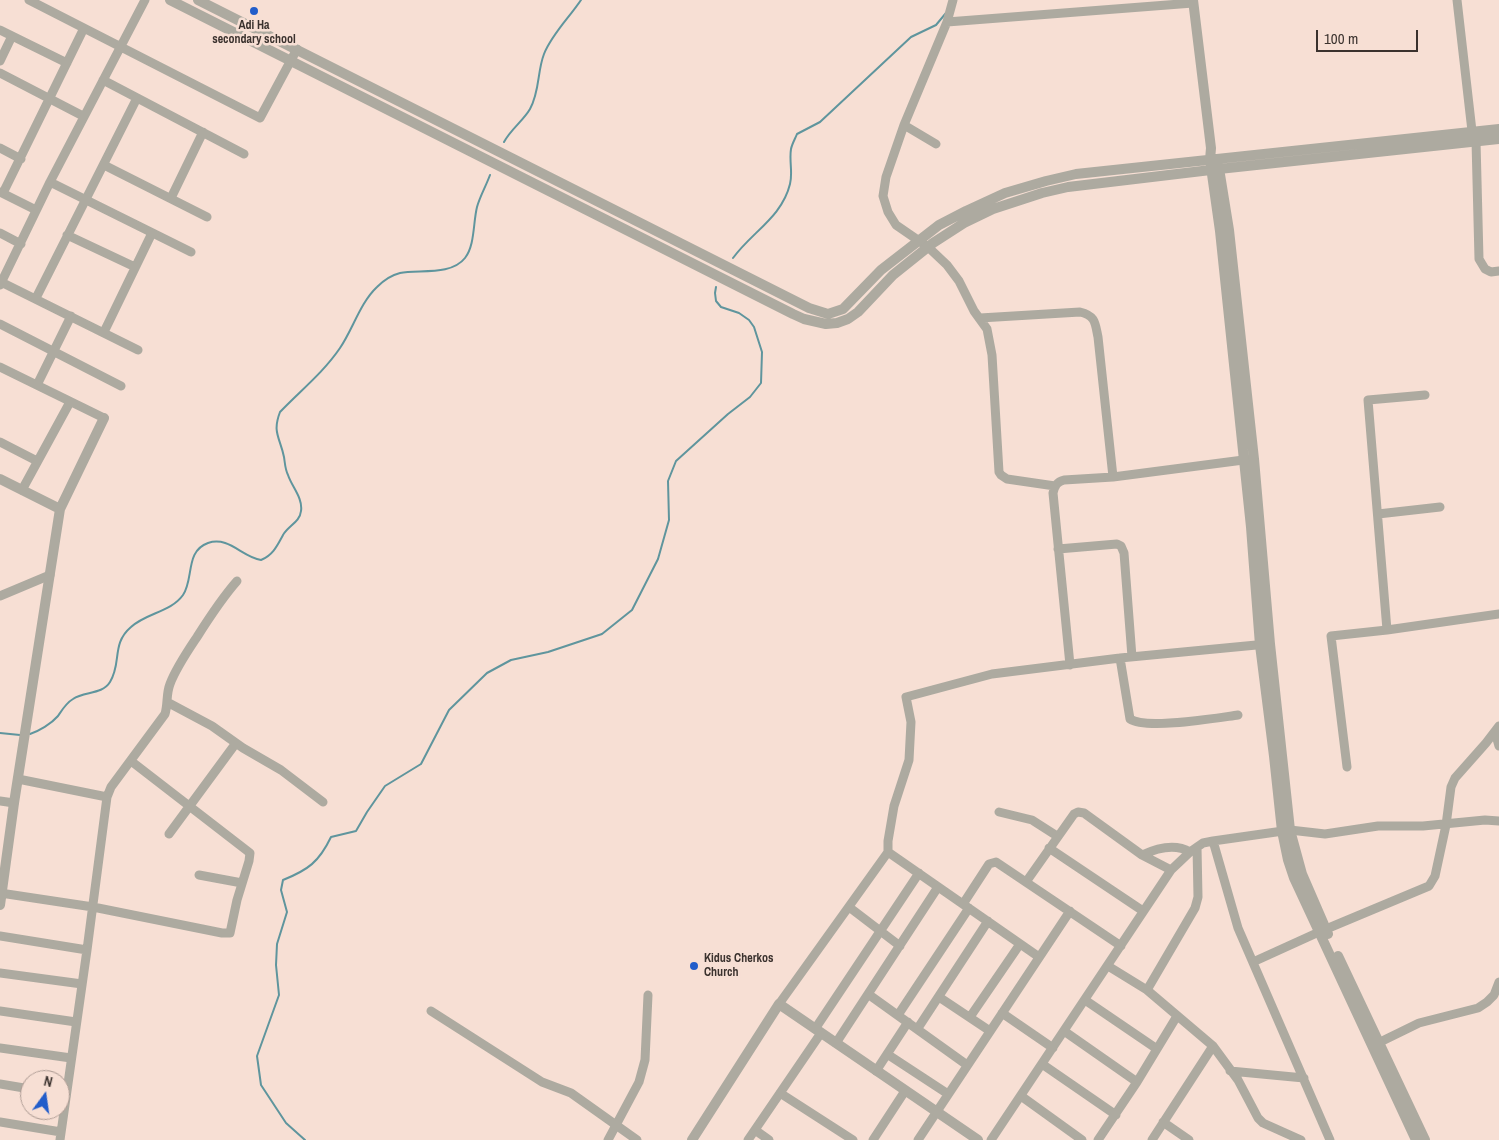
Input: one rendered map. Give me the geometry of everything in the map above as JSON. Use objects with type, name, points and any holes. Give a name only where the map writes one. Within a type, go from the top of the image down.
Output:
[{"type":"street","points":[[29,0],[260,118],[297,50]]},
{"type":"street","points":[[138,350],[36,298],[1,283],[50,182],[122,46],[144,0]]},
{"type":"street","points":[[170,0],[793,314],[804,319],[826,324],[848,319],[858,312],[893,275],[928,247],[964,223],[993,209],[1042,193],[1068,187],[1214,164]]},
{"type":"street","points":[[198,0],[821,313],[835,313],[843,309],[881,270],[939,225],[1005,194],[1046,181],[1076,174],[1371,154],[1474,136],[1499,129]]},
{"type":"street","points":[[953,0],[948,22],[904,125],[886,177],[883,196],[888,212],[896,225],[928,247],[946,264],[959,281],[974,311],[987,329],[992,355],[999,472],[1007,479],[1055,486]]},
{"type":"street","points":[[1457,0],[1474,136],[1479,259],[1485,269],[1491,272],[1499,271]]},
{"type":"street","points":[[948,22],[1193,2],[1211,148],[1224,230],[1249,460],[1265,644],[1288,860],[1298,876],[1410,1117],[1425,1140]]},
{"type":"street","points":[[36,210],[2,192],[51,99],[84,28]]},
{"type":"street","points":[[0,30],[67,63]]},
{"type":"street","points":[[0,61],[12,36]]},
{"type":"street","points":[[0,73],[84,116]]},
{"type":"street","points":[[103,80],[244,154]]},
{"type":"street","points":[[36,298],[137,98]]},
{"type":"street","points":[[418,125],[423,114]]},
{"type":"street","points":[[904,125],[936,144]]},
{"type":"street","points":[[171,198],[203,132]]},
{"type":"street","points":[[1474,136],[1499,139]]},
{"type":"street","points":[[0,148],[21,159]]},
{"type":"street","points":[[104,165],[207,217]]},
{"type":"street","points":[[50,182],[191,252]]},
{"type":"street","points":[[561,196],[565,186]]},
{"type":"street","points":[[104,332],[152,233]]},
{"type":"street","points":[[0,234],[21,244]]},
{"type":"street","points":[[67,235],[135,267]]},
{"type":"street","points":[[980,318],[1080,312],[1089,314],[1094,319],[1098,337],[1113,477]]},
{"type":"street","points":[[37,385],[72,316]]},
{"type":"street","points":[[0,324],[121,386]]},
{"type":"street","points":[[0,368],[104,418],[60,509],[14,803],[4,844],[0,905]]},
{"type":"street","points":[[1387,630],[1368,400],[1425,395]]},
{"type":"street","points":[[22,490],[70,402]]},
{"type":"street","points":[[0,442],[37,461]]},
{"type":"street","points":[[1070,665],[1053,493],[1058,482],[1249,460]]},
{"type":"street","points":[[0,479],[60,509]]},
{"type":"street","points":[[1378,514],[1440,507]]},
{"type":"street","points":[[1058,549],[1117,544],[1121,546],[1124,553],[1132,658]]},
{"type":"street","points":[[0,596],[50,575]]},
{"type":"street","points":[[68,1070],[87,950],[107,797],[111,787],[165,714],[166,697],[170,682],[222,598],[237,581]]},
{"type":"street","points":[[1347,768],[1331,636],[1499,614]]},
{"type":"street","points":[[692,1140],[779,1004],[888,852],[894,806],[909,760],[910,722],[906,697],[992,674],[1120,658],[1265,644]]},
{"type":"street","points":[[1120,658],[1130,719],[1134,722],[1156,724],[1238,715]]},
{"type":"street","points":[[167,702],[212,726],[281,770],[323,802]]},
{"type":"street","points":[[1497,729],[1499,746]]},
{"type":"street","points":[[1253,962],[1430,886],[1435,876],[1446,825],[1449,794],[1455,778],[1497,729]]},
{"type":"street","points":[[169,834],[236,743]]},
{"type":"street","points":[[1,893],[93,907],[229,934],[250,852],[131,761]]},
{"type":"street","points":[[18,779],[107,797]]},
{"type":"street","points":[[0,801],[14,803]]},
{"type":"street","points":[[999,812],[1032,820],[1058,836]]},
{"type":"street","points":[[1026,882],[1074,814],[1081,812],[1142,855],[1171,870]]},
{"type":"street","points":[[992,1140],[1171,870],[1204,843],[1286,831],[1324,834],[1378,826],[1446,825],[1485,820],[1499,821]]},
{"type":"street","points":[[1214,841],[1238,928],[1330,1140]]},
{"type":"street","points":[[1049,848],[1143,911]]},
{"type":"street","points":[[1142,855],[1156,849],[1165,848],[1194,850]]},
{"type":"street","points":[[1147,990],[1195,908],[1198,897],[1194,850]]},
{"type":"street","points":[[888,852],[1039,957]]},
{"type":"street","points":[[898,1015],[966,906],[989,864],[993,862],[998,863],[1121,946]]},
{"type":"street","points":[[748,1140],[780,1093],[918,873]]},
{"type":"street","points":[[199,875],[242,883]]},
{"type":"street","points":[[836,1043],[938,887]]},
{"type":"street","points":[[849,907],[900,946]]},
{"type":"street","points":[[918,1140],[1070,911]]},
{"type":"street","points":[[918,1028],[988,921]]},
{"type":"street","points":[[0,936],[87,950]]},
{"type":"street","points":[[970,1018],[1020,944]]},
{"type":"street","points":[[1108,966],[1147,990],[1213,1046],[1238,1080],[1258,1118],[1263,1123],[1301,1140]]},
{"type":"street","points":[[0,973],[82,984]]},
{"type":"street","points":[[1376,1044],[1419,1023],[1478,1008],[1490,998],[1499,982]]},
{"type":"street","points":[[868,994],[918,1028],[967,1065]]},
{"type":"street","points":[[608,1140],[639,1082],[645,1060],[648,995]]},
{"type":"street","points":[[939,997],[990,1031]]},
{"type":"street","points":[[1085,1000],[1157,1049]]},
{"type":"street","points":[[779,1004],[978,1140]]},
{"type":"street","points":[[0,1011],[76,1022]]},
{"type":"street","points":[[431,1011],[542,1082],[571,1093],[637,1140]]},
{"type":"street","points":[[1002,1014],[1053,1048]]},
{"type":"street","points":[[1098,1140],[1116,1115],[1177,1016]]},
{"type":"street","points":[[876,1071],[908,1022]]},
{"type":"street","points":[[1064,1030],[1137,1082]]},
{"type":"street","points":[[1152,1140],[1213,1046]]},
{"type":"street","points":[[0,1048],[71,1058]]},
{"type":"street","points":[[887,1054],[948,1094]]},
{"type":"street","points":[[1042,1064],[1116,1115]]},
{"type":"street","points":[[1230,1070],[1304,1078]]},
{"type":"street","points":[[0,1084],[20,1087]]},
{"type":"street","points":[[873,1140],[906,1090]]},
{"type":"street","points":[[780,1093],[853,1140]]},
{"type":"street","points":[[1021,1096],[1082,1140]]},
{"type":"street","points":[[1410,1117],[1416,1140]]},
{"type":"street","points":[[0,1122],[60,1136],[61,1120]]},
{"type":"street","points":[[1163,1122],[1189,1140]]},
{"type":"street","points":[[755,1130],[769,1140]]},
{"type":"waterway","points":[[504,142],[530,109],[547,47],[581,0]]},
{"type":"waterway","points":[[733,258],[766,224],[786,196],[791,180],[791,149],[797,134],[820,122],[911,37],[936,25],[946,13]]},
{"type":"waterway","points":[[30,734],[52,722],[73,699],[107,686],[114,675],[119,647],[125,633],[137,622],[178,601],[186,588],[193,559],[201,547],[208,543],[222,542],[261,560],[269,556],[274,550],[285,532],[296,521],[301,511],[299,497],[287,473],[278,435],[277,425],[280,412],[319,374],[333,357],[345,341],[361,308],[377,287],[400,273],[443,270],[459,264],[465,258],[471,247],[477,207],[490,175]]},
{"type":"waterway","points":[[305,1140],[286,1123],[261,1085],[257,1056],[279,995],[276,965],[277,944],[287,912],[281,890],[283,880],[299,873],[312,864],[327,846],[331,837],[356,831],[385,786],[421,764],[449,710],[487,673],[511,660],[548,652],[602,634],[632,610],[658,559],[669,520],[668,481],[676,461],[728,414],[750,397],[761,383],[762,352],[754,327],[749,320],[739,313],[721,307],[716,301],[716,287]]},
{"type":"waterway","points":[[0,733],[20,735]]},
{"type":"place","name":"Adi Ha secondary school","points":[[254,11]]},
{"type":"place","name":"Kidus Cherkos Church","points":[[694,966]]}]
